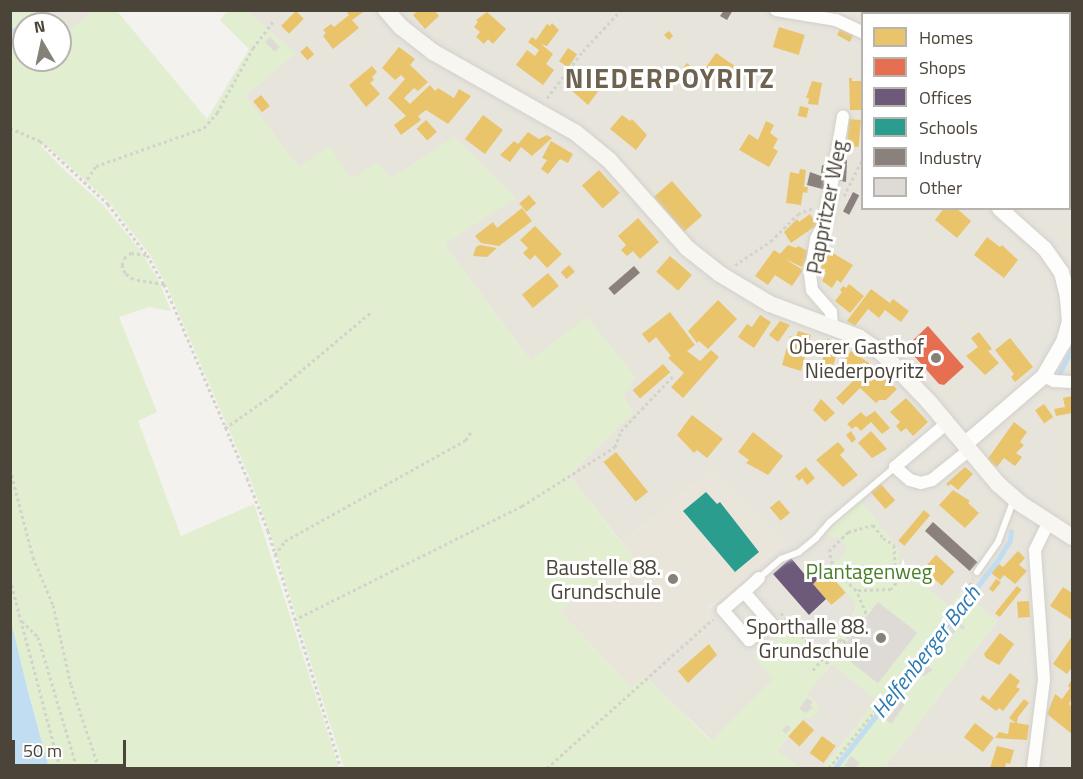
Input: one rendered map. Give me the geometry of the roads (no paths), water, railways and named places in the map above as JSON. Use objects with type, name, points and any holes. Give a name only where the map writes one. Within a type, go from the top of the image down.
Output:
[{"type":"main road","points":[[386,10],[401,27],[433,52],[576,132],[609,160],[687,249],[720,274],[770,304],[858,337],[882,353],[900,368],[998,484],[1048,523],[1072,537]]},
{"type":"street","points":[[776,10],[836,20],[861,32]]},
{"type":"street","name":"Pappritzer Weg","points":[[832,327],[831,312],[813,290],[810,274],[816,239],[826,219],[843,116]]},
{"type":"street","points":[[946,423],[895,466],[910,480],[921,483],[932,480],[1043,376],[1063,342],[1069,321],[1067,296],[1060,272],[1044,248],[1001,210]]},
{"type":"street","points":[[1043,376],[1054,381],[1072,382]]},
{"type":"street","points":[[1033,768],[1044,680],[1035,550],[1048,523]]},
{"type":"street","points":[[744,592],[770,622],[749,640],[723,610],[759,578]]},
{"type":"lane","points":[[759,578],[781,559],[799,552],[816,538],[830,522],[895,466]]},
{"type":"lane","points":[[976,573],[998,542],[1015,498]]},
{"type":"water","points":[[11,622],[28,691],[49,768],[11,768]]},
{"type":"waterway","name":"Helfenberger Bach","points":[[1058,376],[1072,348]]},
{"type":"waterway","name":"Helfenberger Bach","points":[[835,768],[996,563],[1010,541],[1011,532]]},
{"type":"place","name":"Oberer Gasthof Niederpoyritz","points":[[936,358]]},
{"type":"place","name":"Baustelle 88. Grundschule","points":[[673,579]]},
{"type":"place","name":"Sporthalle 88. Grundschule","points":[[881,638]]},
{"type":"district","name":"NIEDERPOYRITZ","points":[[670,78]]},
{"type":"park label","name":"Plantagenweg","points":[[869,571]]}]
